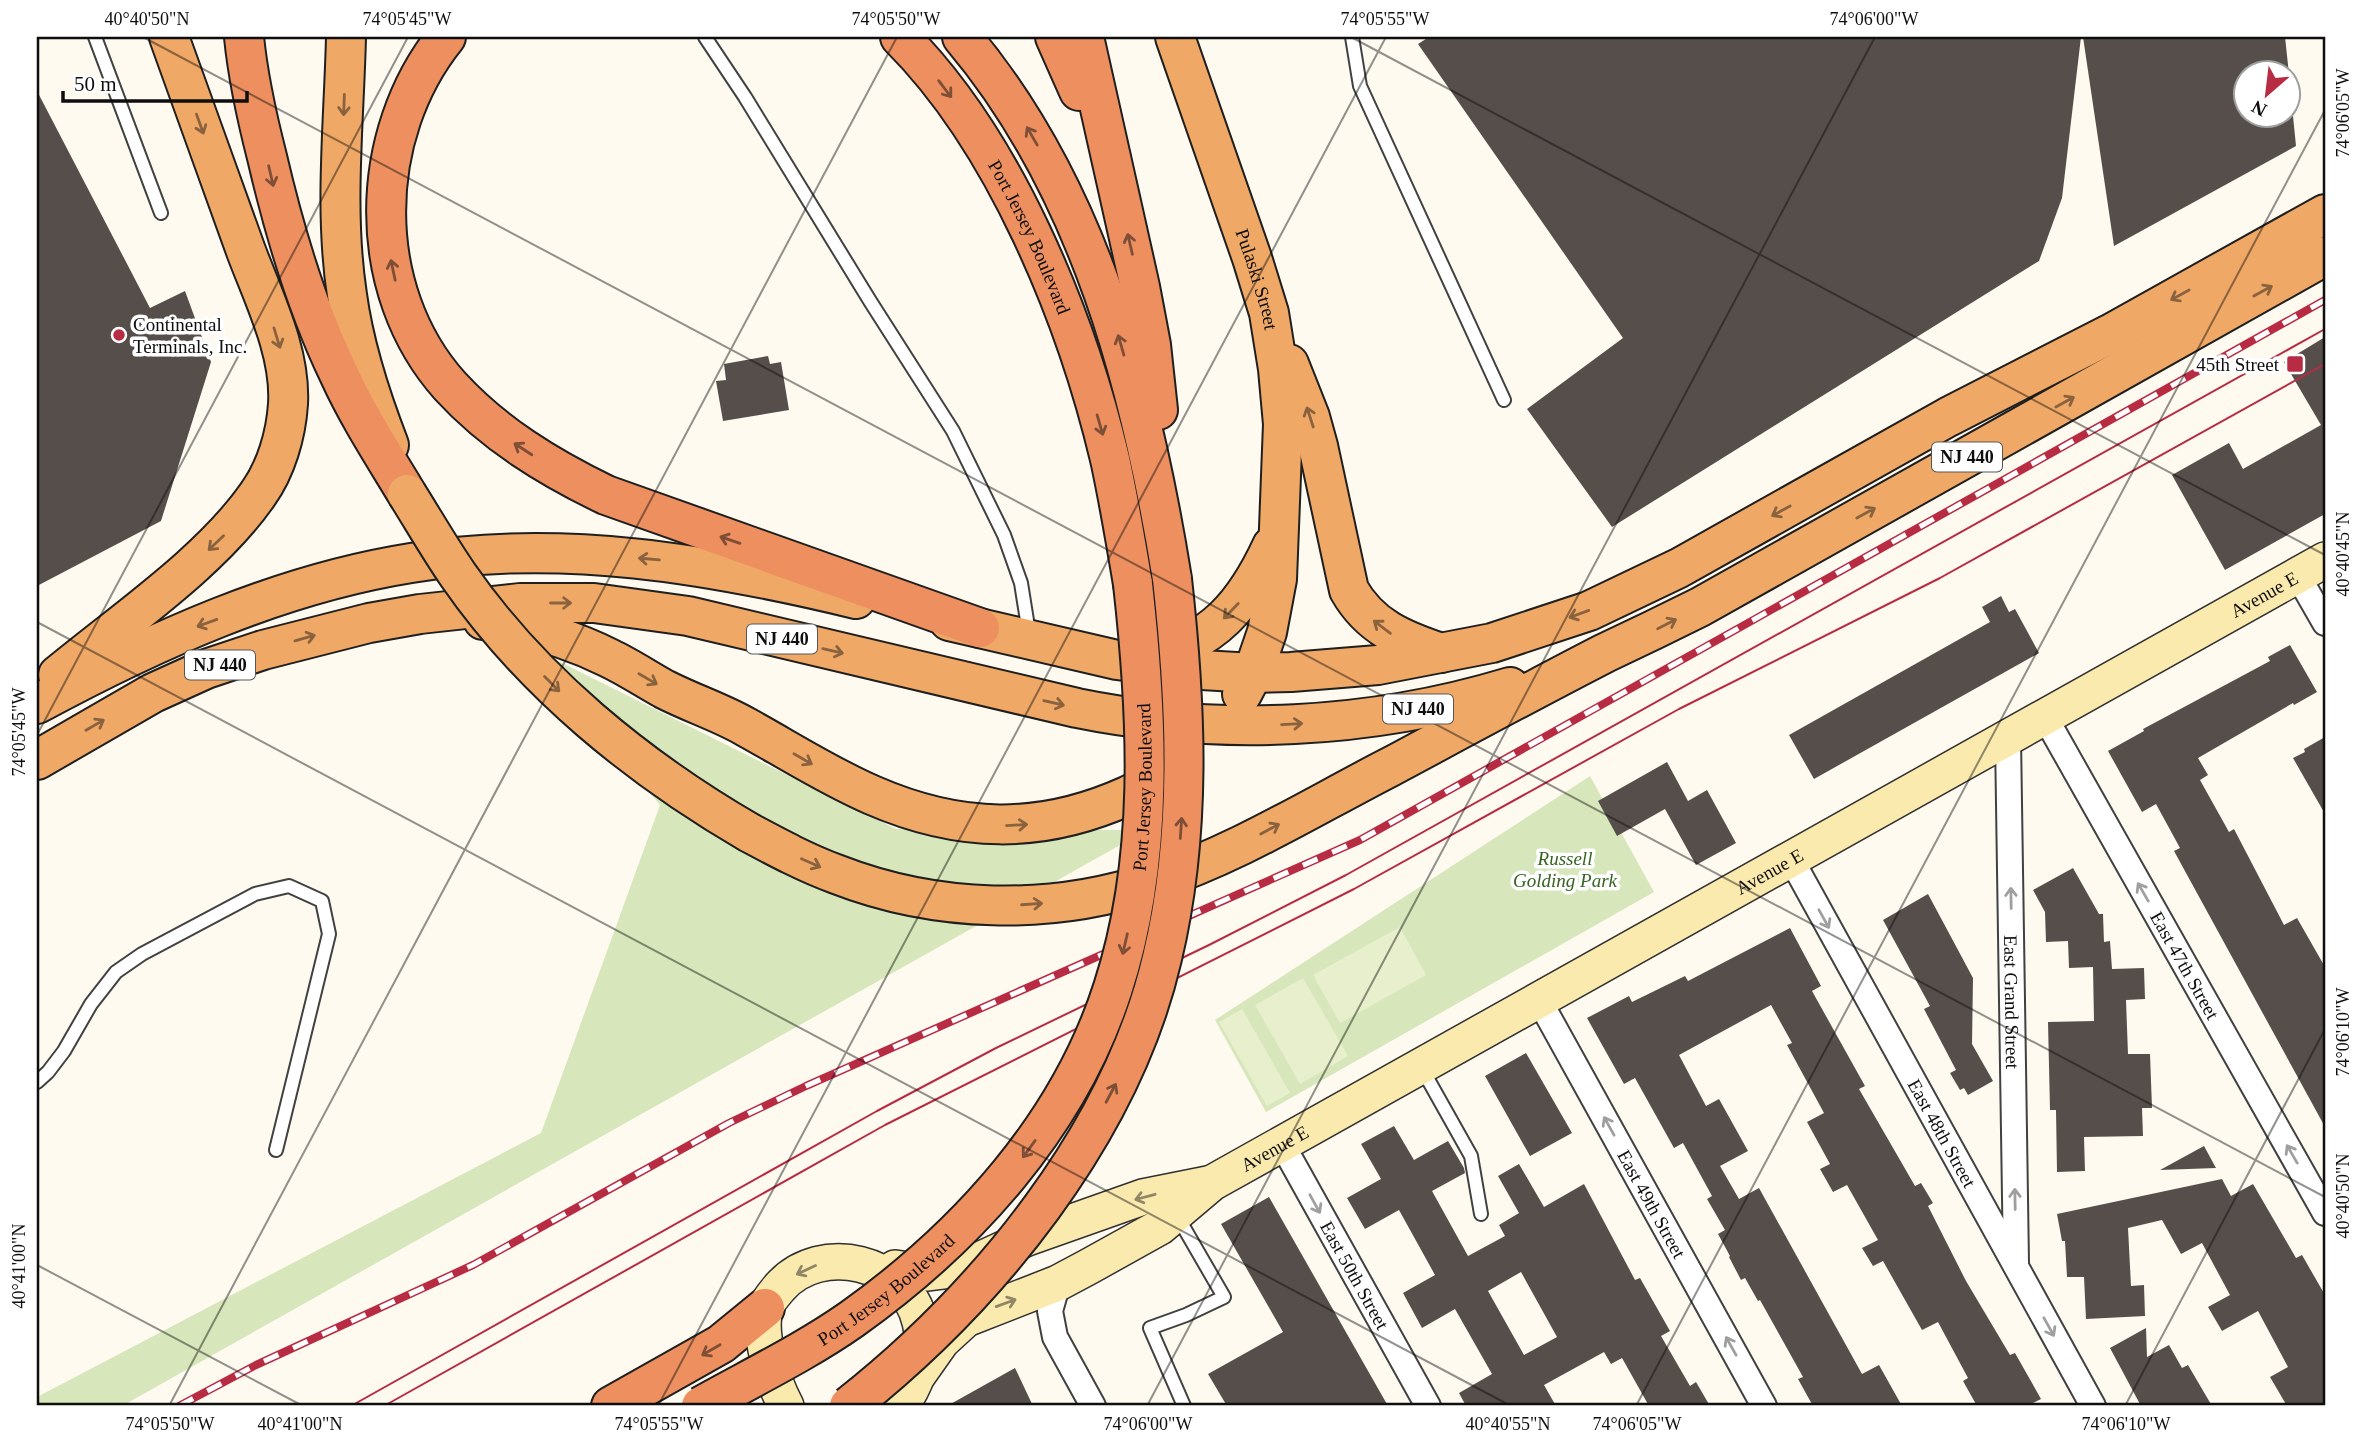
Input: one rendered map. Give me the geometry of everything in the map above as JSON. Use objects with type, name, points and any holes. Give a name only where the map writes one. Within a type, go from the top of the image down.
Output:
[{"type":"highway","points":[[37,691],[176,579],[223,536],[259,492],[275,463],[284,432],[288,403],[279,342],[169,37]]},
{"type":"highway","points":[[244,37],[258,120],[277,199],[299,271],[338,373],[359,415],[459,576],[505,633],[555,687],[638,759],[707,808],[750,833],[837,875],[883,890],[931,900],[975,905],[1065,902],[1110,894],[1153,882],[1234,848],[1606,653]]},
{"type":"highway","points":[[346,37],[341,213],[347,295],[362,370],[407,494]]},
{"type":"highway","points":[[446,37],[421,73],[394,139],[387,176],[385,214],[388,250],[396,287],[409,322],[426,353],[449,384],[477,413],[508,439],[574,480],[606,495],[980,628]]},
{"type":"highway","name":"Port Jersey Boulevard","points":[[701,1406],[849,1321],[919,1266],[961,1227],[1017,1164],[1063,1099],[1082,1064],[1113,989],[1133,908],[1141,847],[1145,780],[1144,711],[1133,584],[1110,459],[1093,397],[1023,215],[991,157],[940,83],[900,37]]},
{"type":"highway","name":"Port Jersey Boulevard","points":[[849,1406],[946,1320],[1013,1244],[1079,1150],[1118,1081],[1150,1002],[1171,915],[1180,850],[1184,781],[1183,710],[1172,579],[1161,514],[1132,387],[1115,325],[1064,195],[1031,133],[984,64],[962,37]]},
{"type":"highway","points":[[1055,37],[1116,184]]},
{"type":"highway","points":[[1084,37],[1151,345],[1172,579]]},
{"type":"highway","name":"Pulaski Street","points":[[420,614],[518,625],[583,646],[612,659],[667,691],[743,725],[849,784],[908,809],[944,820],[983,825],[1052,821],[1118,800],[1159,782],[1179,769],[1202,749],[1224,724],[1253,673],[1267,632],[1277,579],[1283,424],[1279,369],[1269,313],[1175,37]]},
{"type":"highway","name":"NJ 440","points":[[37,704],[134,654],[190,629],[272,598],[365,571],[413,562],[531,553],[596,555],[719,569],[773,579],[1117,660],[1185,668],[1253,673],[1291,672],[1378,665],[1444,654],[1541,628],[1589,611],[1635,590],[1948,418],[2110,334],[2325,214]]},
{"type":"highway","name":"NJ 440","points":[[37,760],[153,693],[206,669],[315,635],[420,614],[520,603],[594,603],[688,616],[1077,708],[1140,718],[1224,724],[1337,721],[1395,713],[1504,689],[1556,673],[1606,653],[1712,600],[2325,256]]},
{"type":"highway","points":[[1269,313],[1310,417],[1349,590],[1362,609],[1380,627],[1409,643],[1444,654]]},
{"type":"highway","name":"Pulaski Street","points":[[1117,660],[1161,653],[1197,639],[1213,629],[1259,575],[1278,532]]},
{"type":"highway","points":[[1117,660],[1134,695],[1140,718],[1141,742],[1138,762],[1118,800]]},
{"type":"highway","points":[[611,1406],[721,1344],[765,1308]]},
{"type":"highway","points":[[746,1406],[759,1383],[766,1352]]},
{"type":"main road","name":"Avenue E","points":[[918,1375],[942,1341],[966,1319],[1058,1283],[1160,1227],[1212,1183],[2312,568]]},
{"type":"main road","name":"Avenue E","points":[[765,1308],[786,1281],[821,1263],[842,1261],[928,1273],[945,1272],[977,1262],[1027,1238],[1143,1197],[1212,1183]]},
{"type":"main road","points":[[862,1263],[897,1283],[910,1298],[919,1316],[924,1336],[924,1356],[912,1391],[901,1406]]},
{"type":"main road","points":[[765,1308],[766,1352],[770,1370],[786,1406]]},
{"type":"street","points":[[2312,568],[2325,623]]},
{"type":"street","name":"East 47th Street","points":[[2045,717],[2325,1213]]},
{"type":"street","name":"East Grand Street","points":[[2008,738],[2016,1267]]},
{"type":"street","name":"East 48th Street","points":[[1791,859],[2093,1406]]},
{"type":"street","name":"East 49th Street","points":[[1539,1000],[1764,1406]]},
{"type":"street","name":"East 50th Street","points":[[1282,1144],[1428,1406]]},
{"type":"street","points":[[1058,1283],[1050,1311],[1055,1338],[1093,1406]]},
{"type":"lane","points":[[95,37],[161,214]]},
{"type":"lane","points":[[705,37],[953,431],[1004,535],[1021,583],[1030,640]]},
{"type":"lane","points":[[1352,37],[1360,86],[1504,400]]},
{"type":"lane","points":[[37,1082],[64,1051],[91,1004],[116,972],[142,954],[255,894],[289,886],[322,901],[328,934],[276,1150]]},
{"type":"lane","points":[[1421,1066],[1471,1156],[1481,1214]]},
{"type":"lane","points":[[1176,1214],[1224,1297],[1150,1328],[1184,1406]]},
{"type":"green space","points":[[554,659],[896,829],[1147,830],[122,1406],[37,1406],[37,1397],[541,1133],[660,805],[535,660]]},
{"type":"green space","name":"Russell Golding Park","points":[[1590,776],[1654,892],[1266,1112],[1215,1020]]},
{"type":"green space","points":[[1400,927],[1426,975],[1340,1023],[1313,975]]},
{"type":"green space","points":[[1303,978],[1348,1056],[1300,1084],[1255,1005]]},
{"type":"green space","points":[[1242,1009],[1290,1093],[1267,1106],[1219,1022]]},
{"type":"building","points":[[1429,37],[2081,37],[2062,198],[2039,261],[1612,527],[1527,409],[1623,338],[1418,44]]},
{"type":"building","points":[[2083,37],[2285,37],[2287,60],[2232,60],[2232,130],[2294,130],[2296,146],[2114,246]]},
{"type":"building","name":"Continental Terminals, Inc.","points":[[37,91],[150,308],[185,291],[211,362],[161,521],[37,586]]},
{"type":"building","points":[[2325,337],[2325,514],[2225,570],[2172,475],[2229,443],[2243,469],[2321,425],[2284,362]]},
{"type":"building","points":[[768,356],[770,364],[781,362],[789,410],[723,421],[716,381],[726,380],[724,364]]},
{"type":"building","points":[[2001,596],[2009,612],[2015,609],[2039,653],[1814,779],[1789,735],[1990,622],[1982,607]]},
{"type":"building","points":[[2290,645],[2317,692],[2198,758],[2208,775],[2200,780],[2229,832],[2234,829],[2284,925],[2297,918],[2325,967],[2325,1127],[2174,851],[2180,848],[2156,804],[2142,812],[2108,751],[2144,731],[2143,729],[2270,661],[2268,657]]},
{"type":"building","points":[[2325,737],[2325,814],[2293,758]]},
{"type":"building","points":[[1667,762],[1688,801],[1707,790],[1736,843],[1696,865],[1665,809],[1617,836],[1598,801]]},
{"type":"building","points":[[2073,868],[2099,914],[2103,914],[2104,942],[2110,941],[2112,969],[2144,968],[2145,999],[2126,1000],[2128,1054],[2150,1054],[2152,1108],[2142,1108],[2143,1136],[2084,1137],[2085,1171],[2057,1172],[2056,1110],[2050,1110],[2048,1022],[2094,1021],[2093,967],[2069,968],[2068,941],[2046,942],[2045,912],[2033,890]]},
{"type":"building","points":[[1928,894],[1973,978],[1972,1044],[1993,1081],[1968,1095],[1964,1088],[1960,1090],[1950,1073],[1956,1070],[1924,1009],[1930,1006],[1883,920]]},
{"type":"building","points":[[1790,928],[1821,986],[1812,991],[1865,1086],[1859,1089],[1915,1186],[1921,1183],[1933,1203],[1928,1206],[1966,1281],[2010,1355],[2015,1353],[2041,1399],[2027,1406],[1977,1406],[1963,1381],[1968,1378],[1938,1322],[1922,1330],[1883,1261],[1873,1266],[1862,1248],[1878,1240],[1847,1185],[1833,1192],[1820,1169],[1830,1164],[1807,1122],[1824,1113],[1787,1045],[1792,1043],[1771,1005],[1679,1055],[1706,1106],[1719,1099],[1748,1151],[1720,1166],[1739,1199],[1759,1188],[1862,1374],[1879,1365],[1902,1406],[1813,1406],[1798,1379],[1803,1377],[1760,1300],[1758,1301],[1745,1278],[1741,1280],[1729,1257],[1718,1234],[1725,1230],[1707,1199],[1712,1196],[1683,1143],[1674,1148],[1635,1078],[1624,1084],[1587,1018],[1629,996],[1632,1002],[1685,976],[1688,981]]},
{"type":"building","points":[[1526,1053],[1572,1133],[1530,1156],[1485,1076]]},
{"type":"building","points":[[1394,1126],[1414,1160],[1448,1141],[1465,1173],[1432,1191],[1468,1256],[1505,1236],[1499,1225],[1519,1213],[1498,1176],[1519,1164],[1544,1207],[1584,1184],[1635,1280],[1640,1278],[1670,1331],[1661,1336],[1690,1386],[1696,1382],[1710,1406],[1649,1406],[1622,1358],[1611,1364],[1604,1352],[1544,1385],[1556,1406],[1466,1406],[1459,1393],[1492,1374],[1455,1309],[1422,1328],[1403,1293],[1435,1275],[1399,1210],[1365,1229],[1347,1198],[1381,1179],[1361,1144]],"holes":[[[1521,1272],[1557,1337],[1524,1355],[1488,1291]]]},
{"type":"building","points":[[2204,1146],[2216,1168],[2160,1170]]},
{"type":"building","points":[[2222,1179],[2231,1196],[2253,1184],[2296,1258],[2302,1255],[2325,1295],[2325,1406],[2287,1406],[2270,1377],[2288,1367],[2258,1311],[2222,1331],[2208,1307],[2230,1295],[2202,1243],[2181,1254],[2162,1220],[2128,1228],[2131,1286],[2144,1285],[2145,1316],[2086,1319],[2084,1277],[2067,1277],[2065,1241],[2062,1241],[2057,1214]]},
{"type":"building","points":[[1269,1197],[1388,1406],[1227,1406],[1208,1374],[1283,1332],[1221,1224]]},
{"type":"building","points":[[2146,1328],[2147,1357],[2169,1345],[2182,1368],[2188,1365],[2212,1406],[2141,1406],[2110,1348]]},
{"type":"building","points":[[1015,1368],[1033,1406],[947,1406]]},
{"type":"tram line","points":[[351,1406],[877,1111],[996,1048],[1346,875],[2325,329]]},
{"type":"tram line","points":[[384,1406],[885,1125],[1354,889],[1679,709],[1940,578],[2325,364]]},
{"type":"railway","points":[[179,1406],[256,1365],[473,1265],[729,1123],[806,1086],[1360,840],[2325,300]]},
{"type":"place","name":"Continental Terminals, Inc.","points":[[119,335]]},
{"type":"place","name":"45th Street","points":[[2295,364]]}]
